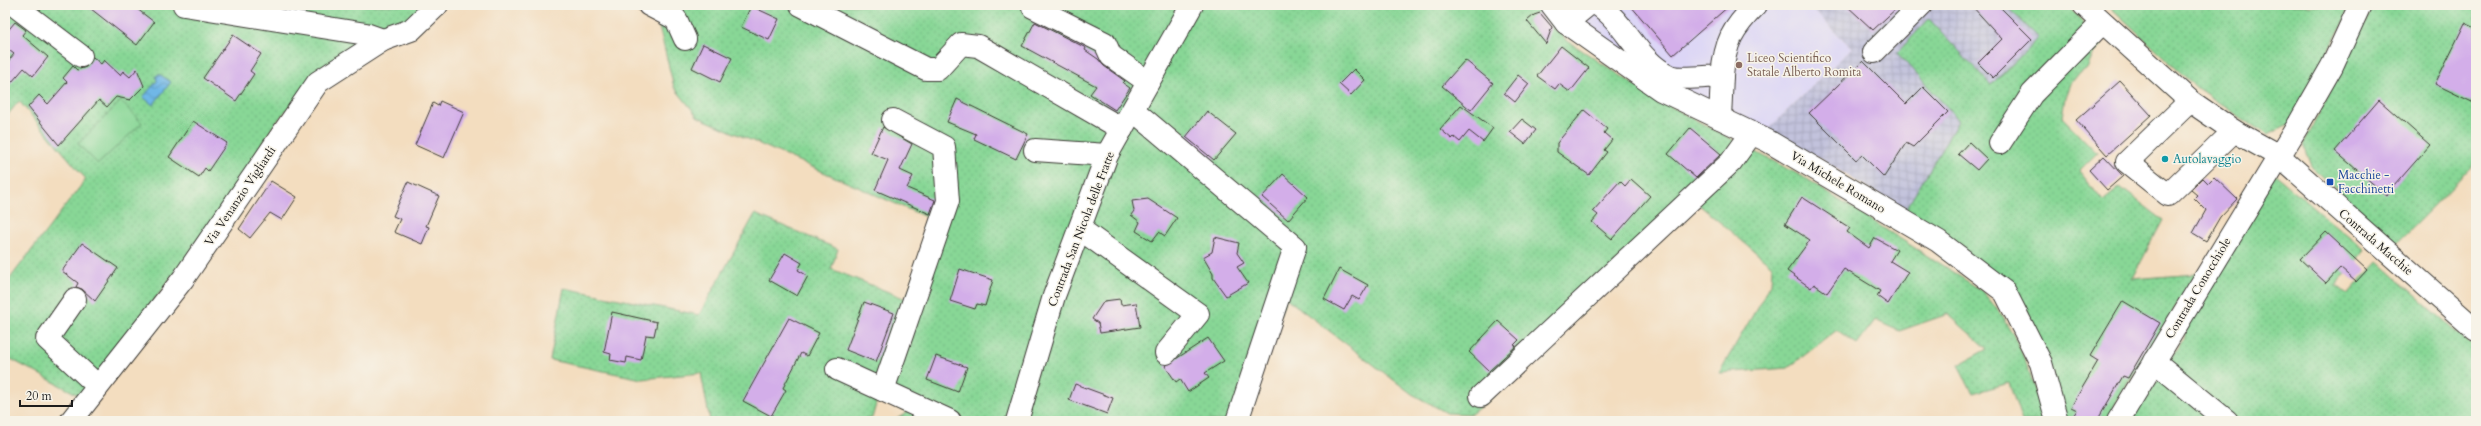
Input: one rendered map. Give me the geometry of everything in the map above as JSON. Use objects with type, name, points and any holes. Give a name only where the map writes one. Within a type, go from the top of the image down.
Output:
[{"type":"street","points":[[5,14],[13,5],[81,56]]},
{"type":"street","points":[[184,5],[366,34],[383,40]]},
{"type":"street","name":"Via Venanzio Vigliardi","points":[[71,421],[183,279],[318,82],[383,40],[411,30],[437,5]]},
{"type":"street","points":[[649,5],[676,19],[686,39]]},
{"type":"street","points":[[801,5],[926,69],[938,69],[961,44],[978,46],[1128,119],[1295,247],[1237,421]]},
{"type":"street","name":"Contrada San Nicola delle Fratte","points":[[1022,419],[1054,296],[1107,155],[1192,5]]},
{"type":"street","name":"Via Michele Romano","points":[[1552,5],[1566,23],[1660,90],[1768,141],[1938,241],[2005,292],[2041,364],[2057,421]]},
{"type":"street","points":[[1566,23],[1588,5]]},
{"type":"street","points":[[1598,5],[1607,11],[1648,60],[1671,77],[1722,76]]},
{"type":"street","points":[[1720,118],[1722,76],[1727,42],[1736,24],[1756,5]]},
{"type":"street","points":[[1874,52],[1921,5]]},
{"type":"street","name":"Contrada Macchie","points":[[2084,5],[2102,23],[2190,101],[2234,131],[2279,156],[2476,330]]},
{"type":"street","points":[[2279,156],[2332,66],[2360,5]]},
{"type":"street","points":[[1033,7],[1105,43],[1111,56],[1148,82]]},
{"type":"street","points":[[2000,143],[2032,94],[2102,23]]},
{"type":"street","points":[[2190,101],[2127,162],[2168,195],[2234,131]]},
{"type":"street","points":[[882,390],[948,201],[944,148],[893,120]]},
{"type":"street","points":[[1481,396],[1731,162],[1752,133]]},
{"type":"street","points":[[1035,150],[1107,155]]},
{"type":"street","name":"Contrada Conocchiole","points":[[2118,421],[2279,156]]},
{"type":"street","points":[[1080,229],[1198,314],[1166,353]]},
{"type":"street","points":[[75,299],[47,339],[98,386]]},
{"type":"street","points":[[2154,360],[2227,421]]},
{"type":"street","points":[[837,370],[950,421]]},
{"type":"shaded area","name":"Liceo Scientifico Statale Alberto Romita","points":[[1562,5],[1808,5],[1852,48],[1764,133],[1668,82],[1581,24]]},
{"type":"shaded area","points":[[1808,5],[2005,5],[2039,38],[1991,85],[1929,19],[1897,53],[1959,120],[1905,211],[1820,159],[1764,133],[1852,48]]},
{"type":"green space","points":[[5,5],[427,5],[412,18],[380,30],[352,45],[302,91],[272,128],[230,199],[82,397],[5,356],[5,285],[86,179],[19,101],[5,118]]},
{"type":"green space","points":[[632,5],[1535,5],[1566,40],[1658,100],[1803,177],[1981,290],[1994,305],[2014,336],[2028,368],[2044,421],[2022,421],[2009,383],[1973,393],[1958,365],[1987,349],[1948,314],[1899,331],[1875,320],[1857,344],[1837,330],[1788,368],[1719,373],[1771,284],[1772,266],[1698,204],[1488,401],[1471,414],[1447,413],[1412,394],[1286,298],[1243,414],[1251,421],[893,421],[908,412],[878,397],[872,418],[855,421],[710,421],[701,373],[642,379],[550,360],[564,288],[699,315],[755,214],[838,249],[831,269],[906,299],[935,221],[698,117],[674,87],[657,19]]},
{"type":"green space","points":[[2005,5],[2068,5],[2102,45],[2093,55],[2087,69],[2071,81],[2065,97],[2062,117],[2097,153],[2079,171],[2103,201],[2120,187],[2163,220],[2132,279],[2196,274],[2113,408],[2132,419],[2183,340],[2185,331],[2273,173],[2364,250],[2335,286],[2349,294],[2378,262],[2476,349],[2476,421],[2062,421],[2048,364],[2024,302],[1905,211],[1959,120],[1897,53],[1929,19],[1991,85],[2039,38]]},
{"type":"green space","points":[[2108,5],[2349,5],[2344,21],[2289,125],[2267,135],[2197,88]]},
{"type":"green space","points":[[2374,5],[2476,5],[2476,163],[2397,243],[2311,166],[2303,145]]},
{"type":"green space","points":[[121,101],[142,123],[98,164],[78,144]]},
{"type":"water","points":[[159,74],[171,82],[153,105],[143,97],[157,81],[156,76]]},
{"type":"building","points":[[86,5],[132,5],[154,22],[137,45]]},
{"type":"building","points":[[1630,5],[1730,5],[1673,55]]},
{"type":"building","points":[[1846,5],[1900,5],[1873,30]]},
{"type":"building","points":[[1971,5],[1998,5],[2032,39],[1993,78],[1978,63],[2002,39]]},
{"type":"building","points":[[751,6],[779,19],[769,40],[741,27]]},
{"type":"building","points":[[1540,13],[1552,27],[1546,44],[1527,21],[1534,15]]},
{"type":"building","points":[[15,22],[26,30],[22,35],[48,57],[33,76],[24,68],[5,90],[5,65],[14,54],[5,47],[5,34]]},
{"type":"building","points":[[1035,22],[1086,48],[1085,50],[1125,81],[1123,83],[1130,88],[1115,110],[1090,94],[1096,86],[1022,46]]},
{"type":"building","points":[[2465,23],[2476,28],[2476,104],[2435,84]]},
{"type":"building","points":[[233,35],[261,54],[250,71],[254,74],[236,101],[203,78]]},
{"type":"building","points":[[703,44],[732,58],[720,82],[692,68]]},
{"type":"building","points":[[1561,46],[1589,68],[1570,92],[1559,84],[1555,89],[1537,76]]},
{"type":"building","points":[[93,57],[101,64],[104,60],[120,75],[123,71],[130,77],[137,69],[144,86],[130,100],[116,97],[107,107],[99,100],[59,145],[28,107],[39,95],[48,104],[67,82],[63,78],[73,66],[77,70],[86,67]]},
{"type":"building","points":[[1465,60],[1493,83],[1471,110],[1442,86]]},
{"type":"building","points":[[1863,61],[1906,104],[1923,87],[1948,112],[1913,147],[1906,143],[1884,177],[1862,155],[1856,160],[1809,113]]},
{"type":"building","points":[[1354,69],[1365,80],[1351,95],[1339,84]]},
{"type":"building","points":[[1518,75],[1529,84],[1515,102],[1504,93]]},
{"type":"building","points":[[2120,81],[2151,115],[2107,155],[2076,120]]},
{"type":"building","points":[[957,99],[1028,134],[1016,159],[974,139],[976,134],[947,122]]},
{"type":"building","points":[[2379,100],[2430,145],[2386,195],[2335,151]]},
{"type":"building","points":[[440,101],[464,112],[444,158],[415,145],[433,103],[438,106]]},
{"type":"building","points":[[1461,105],[1493,128],[1483,142],[1469,131],[1460,142],[1454,137],[1452,139],[1440,129]]},
{"type":"building","points":[[1584,110],[1607,129],[1604,133],[1612,140],[1604,150],[1607,152],[1589,175],[1557,152],[1557,143]]},
{"type":"building","points":[[1207,111],[1236,134],[1214,160],[1186,137]]},
{"type":"building","points":[[1522,119],[1536,130],[1525,144],[1510,132]]},
{"type":"building","points":[[193,121],[227,143],[208,171],[205,168],[199,177],[169,157]]},
{"type":"building","points":[[883,127],[912,144],[900,170],[913,176],[907,188],[935,200],[930,214],[875,190],[888,160],[871,153]]},
{"type":"building","points":[[1690,128],[1721,154],[1696,178],[1668,154]]},
{"type":"building","points":[[1969,142],[1987,159],[1977,170],[1958,154]]},
{"type":"building","points":[[2104,156],[2123,176],[2107,190],[2089,170]]},
{"type":"building","points":[[1283,174],[1308,197],[1288,220],[1262,197]]},
{"type":"building","points":[[2214,177],[2237,199],[2220,217],[2206,241],[2193,233],[2206,210],[2194,198],[2197,195],[2191,190],[2203,178],[2208,183]]},
{"type":"building","points":[[1631,179],[1650,196],[1612,239],[1592,222],[1598,215],[1593,211],[1620,181],[1625,186]]},
{"type":"building","points":[[271,181],[297,197],[282,220],[270,213],[250,238],[239,229]]},
{"type":"building","points":[[408,182],[439,196],[426,226],[429,227],[422,244],[394,232],[400,219],[393,216]]},
{"type":"building","points":[[1802,197],[1850,228],[1847,232],[1869,248],[1875,238],[1897,250],[1890,261],[1908,272],[1888,304],[1877,296],[1880,291],[1844,269],[1827,293],[1814,284],[1811,288],[1787,271],[1810,240],[1785,224]]},
{"type":"building","points":[[1148,199],[1177,218],[1165,236],[1159,232],[1152,241],[1136,231],[1140,222],[1131,215],[1134,211],[1132,201]]},
{"type":"building","points":[[2326,232],[2367,270],[2356,282],[2340,268],[2326,283],[2300,259]]},
{"type":"building","points":[[1215,237],[1239,243],[1237,253],[1244,263],[1237,267],[1248,283],[1226,296],[1213,278],[1213,274],[1203,257],[1212,252]]},
{"type":"building","points":[[82,243],[118,268],[95,301],[82,289],[76,287],[78,283],[62,271]]},
{"type":"building","points":[[785,253],[802,263],[798,270],[808,276],[797,296],[769,280]]},
{"type":"building","points":[[960,269],[993,280],[985,306],[977,304],[975,309],[950,301]]},
{"type":"building","points":[[1339,269],[1368,285],[1359,300],[1352,296],[1344,310],[1324,299]]},
{"type":"building","points":[[1120,299],[1121,305],[1136,303],[1140,327],[1100,333],[1098,323],[1092,319],[1104,301]]},
{"type":"building","points":[[2123,301],[2160,323],[2128,378],[2123,376],[2097,421],[2070,421],[2077,410],[2071,407],[2098,361],[2090,356]]},
{"type":"building","points":[[864,302],[894,313],[876,362],[846,350]]},
{"type":"building","points":[[612,312],[657,322],[654,336],[646,335],[641,360],[627,357],[626,363],[610,360],[611,354],[604,352]]},
{"type":"building","points":[[789,318],[819,333],[807,356],[801,353],[783,388],[786,390],[771,416],[743,401]]},
{"type":"building","points":[[1498,321],[1519,340],[1514,345],[1516,346],[1489,371],[1469,352]]},
{"type":"building","points":[[1208,338],[1224,361],[1205,373],[1209,378],[1188,392],[1180,379],[1176,382],[1165,366]]},
{"type":"building","points":[[936,356],[967,367],[958,392],[927,380]]},
{"type":"building","points":[[1075,384],[1113,398],[1107,414],[1069,400]]},
{"type":"place","name":"Liceo Scientifico Statale Alberto Romita","points":[[1739,65]]},
{"type":"place","name":"Autolavaggio","points":[[2165,159]]},
{"type":"place","name":"Macchie - Facchinetti","points":[[2330,182]]}]
